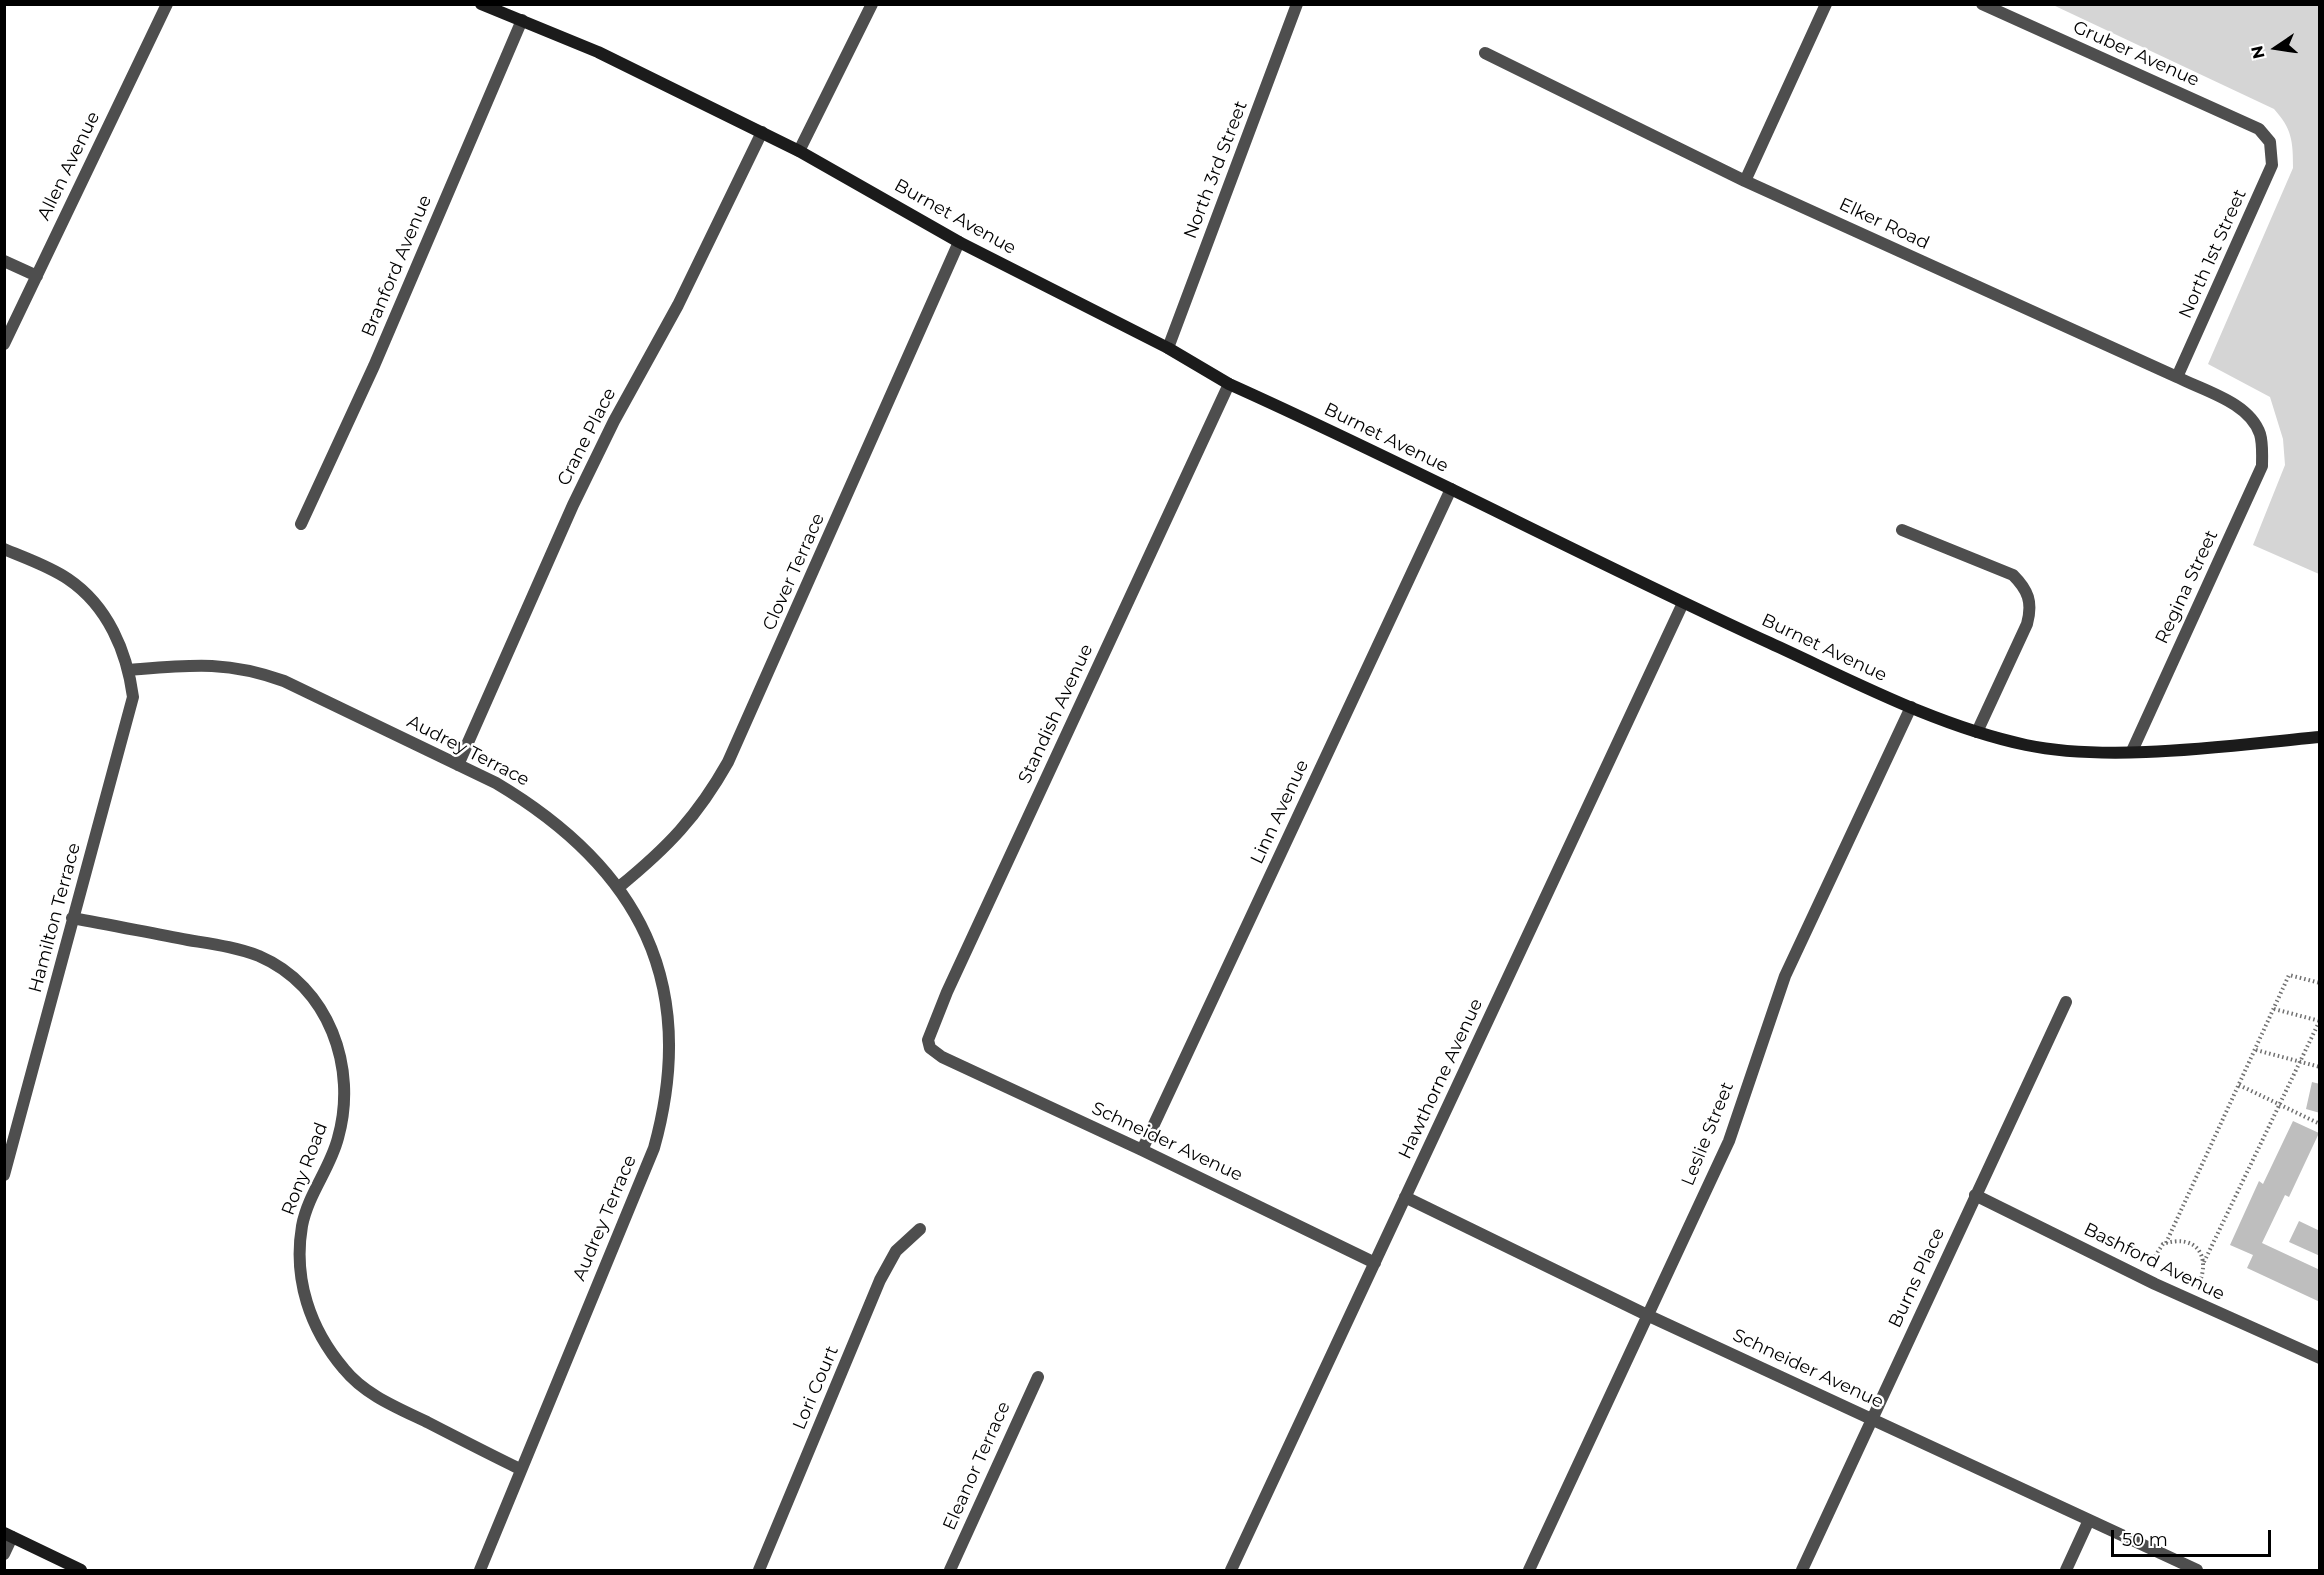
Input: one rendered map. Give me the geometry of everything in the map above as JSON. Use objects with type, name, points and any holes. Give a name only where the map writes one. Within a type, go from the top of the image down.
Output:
[{"type":"street","name":"Allen Avenue","points":[[4,344],[167,4]]},
{"type":"street","name":"Burnet Avenue","points":[[481,4],[598,51],[762,132],[959,242],[1168,348],[1229,384],[1451,489],[1683,603],[1911,707],[1977,732],[2029,745],[2087,751],[2132,751],[2319,737]]},
{"type":"street","points":[[799,151],[872,4]]},
{"type":"street","name":"North 3rd Street","points":[[1168,348],[1297,4]]},
{"type":"street","points":[[1745,181],[1826,4]]},
{"type":"street","name":"Gruber Avenue","points":[[1982,4],[2259,129],[2270,142]]},
{"type":"street","name":"Branford Avenue","points":[[301,524],[374,366],[522,20]]},
{"type":"street","name":"Elker Road","points":[[1485,53],[1745,181],[2176,377],[2241,409],[2254,421],[2261,435]]},
{"type":"street","name":"Crane Place","points":[[458,765],[604,442],[678,305],[762,132]]},
{"type":"street","name":"North 1st Street","points":[[2176,377],[2272,165],[2270,142]]},
{"type":"street","name":"Clover Terrace","points":[[619,887],[682,831],[700,809],[728,762],[959,242]]},
{"type":"street","points":[[4,261],[37,276]]},
{"type":"street","name":"Standish Avenue","points":[[942,1057],[930,1048],[928,1040],[944,1000],[1229,384]]},
{"type":"street","name":"Regina Street","points":[[2132,751],[2262,466],[2261,435]]},
{"type":"street","name":"Linn Avenue","points":[[1142,1150],[1451,489]]},
{"type":"street","points":[[1902,530],[2013,575],[2026,588],[2029,596],[2031,611],[2027,624],[1977,732]]},
{"type":"street","points":[[4,549],[67,578],[87,595],[117,638],[129,670]]},
{"type":"street","name":"Hawthorne Avenue","points":[[1231,1570],[1683,603]]},
{"type":"street","name":"Audrey Terrace","points":[[129,670],[205,664],[258,672],[284,681],[496,783],[556,822],[582,844],[619,887],[646,935],[664,994],[670,1056],[662,1118],[654,1148],[480,1570]]},
{"type":"street","name":"Hamilton Terrace","points":[[4,1175],[133,697],[129,670]]},
{"type":"street","name":"Leslie Street","points":[[1529,1570],[1729,1141],[1785,976],[1911,707]]},
{"type":"street","name":"Rony Road","points":[[72,918],[243,950],[274,964],[310,994],[334,1034],[343,1064],[346,1094],[338,1140],[312,1192],[301,1234],[301,1278],[315,1328],[345,1370],[371,1393],[520,1469]]},
{"type":"street","name":"Burns Place","points":[[1802,1570],[2066,1002]]},
{"type":"street","name":"Schneider Avenue","points":[[942,1057],[1142,1150],[1375,1263]]},
{"type":"street","name":"Bashford Avenue","points":[[1975,1194],[2144,1279],[2319,1358]]},
{"type":"street","name":"Schneider Avenue","points":[[1405,1197],[1647,1315],[2197,1570]]},
{"type":"street","name":"Lori Court","points":[[759,1570],[880,1280],[896,1251],[920,1229]]},
{"type":"street","name":"Eleanor Terrace","points":[[950,1570],[1038,1377]]},
{"type":"street","points":[[2066,1570],[2089,1520]]},
{"type":"street","points":[[4,1554],[8,1535],[81,1570]]},
{"type":"path","points":[[2166,1243],[2289,975],[2319,983]]},
{"type":"path","points":[[2192,1301],[2203,1277],[2204,1262],[2319,1021],[2274,1009]]},
{"type":"path","points":[[2256,1050],[2319,1067]]},
{"type":"path","points":[[2239,1085],[2319,1124]]},
{"type":"path","points":[[2144,1279],[2157,1250],[2166,1243],[2182,1240],[2190,1243],[2198,1249],[2204,1262]]},
{"type":"shaded area","points":[[2053,5],[2319,5],[2319,574],[2253,545],[2285,465],[2283,439],[2270,397],[2208,364],[2293,168],[2293,150],[2288,129],[2274,109]]},
{"type":"building","points":[[2312,1082],[2320,1084],[2320,1113],[2306,1109]]},
{"type":"building","points":[[2293,1121],[2319,1133],[2289,1197],[2285,1195],[2262,1243],[2320,1270],[2320,1302],[2247,1268],[2253,1255],[2230,1245],[2259,1181],[2263,1184]]},
{"type":"building","points":[[2299,1221],[2320,1231],[2320,1256],[2289,1242]]}]
